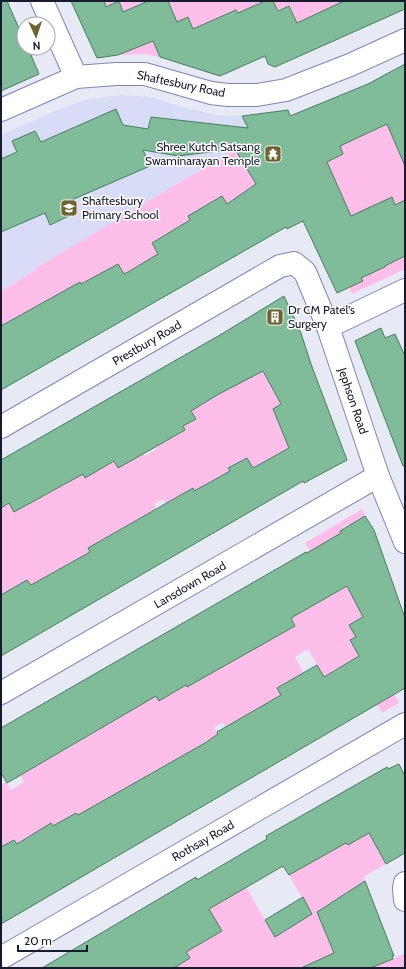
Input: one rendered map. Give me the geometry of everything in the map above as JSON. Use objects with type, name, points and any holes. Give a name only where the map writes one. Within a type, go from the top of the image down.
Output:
[{"type":"street","points":[[42,1],[76,77]]},
{"type":"street","name":"Shaftesbury Road","points":[[1,110],[76,77],[128,73],[145,74],[211,93],[228,95],[257,95],[286,90],[316,79],[405,40]]},
{"type":"street","name":"Jephson Road","points":[[294,263],[305,272],[328,327],[378,476],[405,542]]},
{"type":"street","name":"Prestbury Road","points":[[1,427],[280,266],[294,263]]},
{"type":"street","points":[[328,327],[405,290]]},
{"type":"street","name":"Lansdown Road","points":[[1,693],[378,476]]},
{"type":"street","name":"Rothsay Road","points":[[1,958],[405,724]]},
{"type":"street","points":[[405,883],[405,900]]},
{"type":"shaded area","points":[[104,1],[148,1],[137,6],[160,57],[144,54],[118,55],[123,12],[119,2],[106,7]]},
{"type":"shaded area","points":[[168,1],[265,1],[247,34],[236,10],[226,15],[220,46],[210,21],[196,28],[199,35],[197,37],[188,17],[177,22]]},
{"type":"shaded area","points":[[273,1],[345,1],[309,17],[299,26],[290,6],[278,11]]},
{"type":"shaded area","name":"Shaftesbury Primary School","points":[[120,95],[151,97],[181,107],[217,115],[242,116],[249,131],[236,149],[37,267],[37,269],[1,291],[1,135],[84,100]]},
{"type":"shaded area","points":[[380,108],[398,150],[405,147],[405,200],[395,205],[392,197],[393,233],[405,262],[405,269],[352,294],[349,287],[363,281],[361,278],[385,267],[374,242],[337,225],[333,217],[349,210],[337,184],[298,202],[315,170],[329,160],[343,154],[339,145]]},
{"type":"shaded area","points":[[236,149],[269,206],[253,188],[227,204],[222,196],[188,216],[190,221],[152,243],[158,254],[124,274],[118,264],[1,326],[1,291],[37,269],[37,267]]},
{"type":"shaded area","points":[[257,336],[281,404],[273,409],[281,429],[302,418],[303,459],[273,457],[265,461],[270,470],[253,468],[239,462],[229,468],[234,479],[221,476],[203,486],[177,524],[163,499],[154,504],[157,509],[88,548],[94,559],[81,566],[77,559],[67,564],[70,572],[69,586],[59,569],[50,574],[40,602],[27,580],[11,590],[10,607],[1,591],[1,508],[9,503],[15,512],[55,489],[52,479],[58,488],[69,482],[68,480],[95,464],[140,448],[145,456],[158,448],[154,441],[171,438],[185,430],[166,397],[195,418],[190,409],[195,378],[209,401],[219,395],[214,385]]},
{"type":"shaded area","points":[[362,509],[365,516],[342,528],[343,530],[340,531],[341,533],[328,541],[340,574],[347,588],[352,586],[384,673],[399,703],[382,713],[354,665],[338,668],[324,677],[308,649],[295,657],[310,684],[304,705],[290,680],[277,688],[284,700],[269,702],[256,709],[229,733],[223,723],[214,727],[230,756],[213,737],[205,742],[209,750],[183,765],[178,758],[137,781],[82,822],[76,813],[67,818],[59,837],[51,823],[18,847],[15,840],[10,842],[1,871],[1,785],[6,782],[11,790],[24,782],[9,752],[56,742],[62,752],[75,744],[71,736],[76,733],[80,741],[97,731],[91,722],[102,716],[107,725],[117,720],[110,708],[141,701],[143,704],[151,699],[139,679],[144,676],[159,701],[185,684],[187,687],[235,659],[241,618],[258,647],[276,637],[288,614],[319,573],[306,552],[309,550],[305,543]]},
{"type":"shaded area","points":[[367,823],[390,839],[376,846],[386,864],[363,877],[365,881],[321,909],[329,930],[325,932],[331,947],[337,944],[333,968],[162,968],[179,965],[190,958],[186,952],[222,931],[206,903],[246,887],[275,937],[312,914],[287,872],[314,857],[338,828],[348,845]]},
{"type":"shaded area","points":[[404,954],[405,968],[370,968]]},
{"type":"building","points":[[1,1],[7,1],[16,22],[16,56],[31,56],[39,74],[1,91]]},
{"type":"building","points":[[71,1],[104,1],[106,7],[119,1],[123,12],[148,1],[168,1],[177,22],[188,17],[193,29],[236,10],[238,13],[265,1],[273,1],[278,11],[289,6],[297,23],[344,1],[405,1],[405,9],[275,67],[268,64],[265,56],[220,76],[160,57],[153,41],[118,55],[97,58]]},
{"type":"building","points":[[405,64],[405,166],[387,124],[340,146],[343,154],[327,162],[351,216],[392,197],[395,205],[405,200],[405,256],[361,278],[363,281],[337,293],[303,221],[287,229],[286,227],[1,390],[1,326],[80,282],[81,284],[118,264],[124,274],[128,272],[158,254],[152,243],[190,220],[188,216],[222,196],[227,204],[256,184],[235,149],[178,156],[143,150],[150,166],[67,202],[73,214],[50,225],[45,213],[1,232],[1,159],[17,152],[12,141],[35,131],[41,142],[116,109],[123,125],[148,129],[151,117],[248,128],[242,116],[288,110],[290,116],[368,84]]},
{"type":"building","points":[[284,296],[301,333],[347,460],[304,483],[303,481],[1,656],[1,595],[27,580],[31,585],[90,552],[88,548],[193,488],[194,491],[230,471],[228,468],[247,458],[253,468],[289,448],[273,409],[281,404],[263,371],[219,394],[191,411],[196,419],[183,426],[185,430],[143,454],[118,468],[114,461],[85,478],[83,474],[14,512],[9,503],[1,508],[1,460],[220,335]]},
{"type":"building","points":[[381,328],[385,338],[395,334],[405,356],[405,466],[403,466],[355,341]]},
{"type":"building","points":[[365,516],[374,530],[405,618],[405,688],[1,924],[1,847],[14,840],[17,844],[51,823],[53,826],[76,813],[78,815],[205,743],[218,734],[217,732],[281,695],[277,688],[317,665],[324,677],[359,656],[350,640],[356,637],[349,625],[363,617],[347,586],[291,618],[295,626],[187,687],[186,685],[159,701],[156,696],[7,783],[1,773],[1,728],[306,552],[307,553],[341,533],[340,531]]},
{"type":"building","points":[[399,764],[405,776],[405,853],[386,864],[369,833],[348,845],[346,843],[289,875],[283,866],[209,909],[222,931],[186,952],[190,958],[174,968],[42,968],[196,877],[197,880],[267,839],[266,836],[387,767],[388,769]]},
{"type":"building","points":[[365,881],[394,956],[392,956],[393,959],[370,968],[301,968],[334,953],[317,912]]},
{"type":"building","points":[[303,897],[312,914],[275,937],[265,920]]},
{"type":"place","name":"Shree Kutch Satsang Swaminarayan Temple","points":[[273,154]]},
{"type":"place","name":"Shaftesbury Primary School","points":[[69,208]]},
{"type":"place","name":"Dr CM Patel's Surgery","points":[[275,317]]}]
